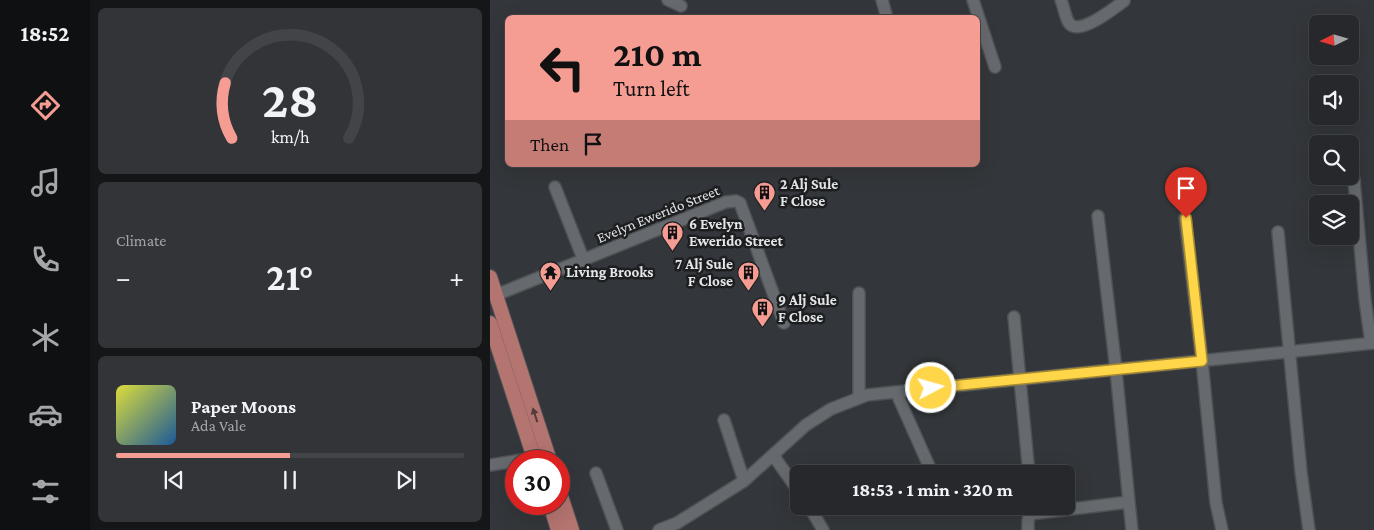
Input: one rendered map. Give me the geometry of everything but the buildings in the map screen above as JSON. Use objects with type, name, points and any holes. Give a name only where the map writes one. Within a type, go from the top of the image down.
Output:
[{"type":"main road","points":[[490,277],[546,450]]},
{"type":"main road","points":[[490,323],[532,450]]},
{"type":"main road","points":[[553,515],[558,530]]},
{"type":"main road","points":[[567,515],[572,530]]},
{"type":"street","points":[[668,0],[681,6]]},
{"type":"street","points":[[882,0],[887,15]]},
{"type":"street","points":[[973,0],[978,15]]},
{"type":"street","points":[[1061,0],[1069,23],[1081,27],[1096,21],[1124,1]]},
{"type":"street","points":[[980,22],[995,68]]},
{"type":"street","points":[[659,530],[678,527],[744,481],[806,425],[831,409],[867,395],[1372,343],[1365,300],[1354,185]]},
{"type":"street","points":[[556,187],[584,261]]},
{"type":"street","name":"Evelyn Ewerido Street","points":[[496,295],[726,202],[736,201],[740,203],[784,323]]},
{"type":"street","points":[[1098,216],[1132,530]]},
{"type":"street","points":[[1186,218],[1216,503],[1222,530]]},
{"type":"street","points":[[1278,232],[1300,472],[1309,530]]},
{"type":"street","points":[[858,293],[859,398]]},
{"type":"street","points":[[1014,317],[1027,465]]},
{"type":"street","points":[[896,392],[928,465]]},
{"type":"street","points":[[724,420],[744,481]]},
{"type":"street","points":[[773,455],[790,479]]},
{"type":"street","points":[[490,464],[505,463]]},
{"type":"street","points":[[596,473],[617,530]]},
{"type":"street","points":[[1075,506],[1129,502]]},
{"type":"street","points":[[814,515],[823,530]]},
{"type":"street","points":[[1028,530],[1029,515]]},
{"type":"place","name":"2 Alj Sule F Close","points":[[764,212]]},
{"type":"place","name":"6 Evelyn Ewerido Street","points":[[673,252]]},
{"type":"place","name":"Living Brooks","points":[[550,291]]},
{"type":"place","name":"7 Alj Sule F Close","points":[[749,292]]},
{"type":"place","name":"9 Alj Sule F Close","points":[[762,328]]},
{"type":"route","points":[[931,388],[1202,361],[1186,218]]}]
